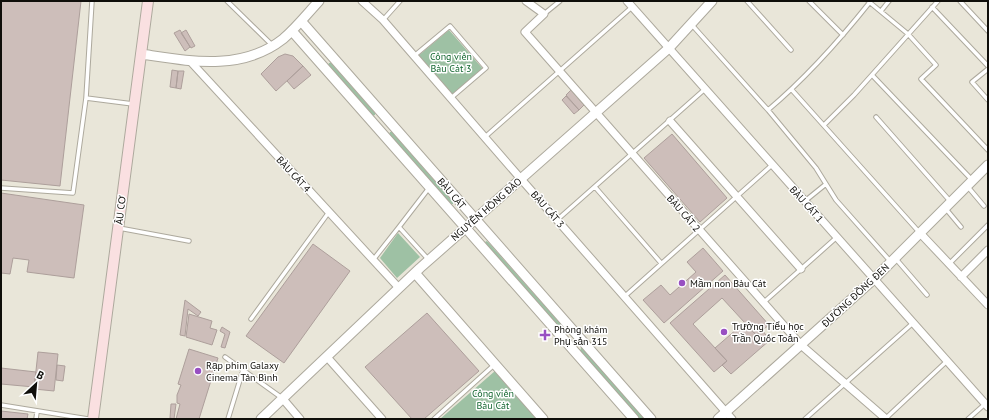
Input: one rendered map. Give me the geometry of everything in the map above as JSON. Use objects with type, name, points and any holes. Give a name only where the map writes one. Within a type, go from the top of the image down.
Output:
[{"type":"main road","name":"ÂU CƠ","points":[[93,419],[148,1]]},
{"type":"street","points":[[141,54],[190,61],[207,62],[240,60],[273,46],[292,31],[319,1]]},
{"type":"street","name":"BÀU CÁT 3","points":[[362,1],[383,20],[732,419]]},
{"type":"street","points":[[526,1],[544,14]]},
{"type":"street","name":"NGUYỄN HỒNG ĐÀO","points":[[261,419],[465,227],[669,48],[712,1]]},
{"type":"street","name":"BÀU CÁT 1","points":[[629,4],[987,406]]},
{"type":"street","name":"BÀU CÁT 2","points":[[544,14],[525,32],[801,345],[885,419]]},
{"type":"street","name":"BÀU CÁT","points":[[301,21],[651,419]]},
{"type":"street","name":"BÀU CÁT","points":[[292,31],[634,419]]},
{"type":"street","name":"BÀU CÁT 4","points":[[190,61],[399,288]]},
{"type":"street","points":[[379,129],[389,121]]},
{"type":"street","points":[[670,121],[801,269]]},
{"type":"street","name":"ĐƯỜNG ĐỒNG ĐEN","points":[[718,419],[874,279],[988,165]]},
{"type":"street","points":[[920,233],[988,305]]},
{"type":"street","points":[[961,277],[988,250]]},
{"type":"street","points":[[415,273],[543,419]]},
{"type":"street","points":[[570,346],[579,337]]},
{"type":"street","points":[[327,357],[382,419]]},
{"type":"street","points":[[283,399],[300,419]]},
{"type":"lane","points":[[1,188],[73,193],[86,98],[92,1]]},
{"type":"lane","points":[[227,1],[273,46]]},
{"type":"lane","points":[[383,20],[400,1]]},
{"type":"lane","points":[[544,14],[560,1]]},
{"type":"lane","points":[[747,1],[791,50]]},
{"type":"lane","points":[[809,1],[843,35]]},
{"type":"lane","points":[[881,12],[889,1]]},
{"type":"lane","points":[[824,126],[854,95],[938,1]]},
{"type":"lane","points":[[960,1],[988,31]]},
{"type":"lane","points":[[768,110],[792,90],[843,35],[869,2],[908,34],[936,65],[921,80],[988,150]]},
{"type":"lane","points":[[485,137],[559,71],[629,4]]},
{"type":"lane","points":[[932,7],[988,68],[972,82],[987,98]]},
{"type":"lane","points":[[691,24],[768,110],[816,168],[836,200],[927,295]]},
{"type":"lane","points":[[414,56],[450,26],[486,68],[451,98]]},
{"type":"lane","points":[[872,75],[970,184],[984,206]]},
{"type":"lane","points":[[557,220],[705,89]]},
{"type":"lane","points":[[792,90],[920,233]]},
{"type":"lane","points":[[86,98],[134,104]]},
{"type":"lane","points":[[876,117],[948,205],[961,227]]},
{"type":"lane","points":[[624,296],[772,165]]},
{"type":"lane","points":[[805,202],[826,184]]},
{"type":"lane","points":[[373,260],[430,187]]},
{"type":"lane","points":[[595,187],[662,263]]},
{"type":"lane","points":[[251,319],[329,212]]},
{"type":"lane","points":[[949,264],[988,226]]},
{"type":"lane","points":[[399,227],[429,260]]},
{"type":"lane","points":[[118,228],[189,241]]},
{"type":"lane","points":[[763,303],[837,237]]},
{"type":"lane","points":[[805,419],[913,323]]},
{"type":"lane","points":[[225,357],[283,399]]},
{"type":"lane","points":[[885,419],[947,361]]},
{"type":"lane","points":[[434,419],[495,364]]},
{"type":"lane","points":[[228,419],[243,370]]},
{"type":"lane","points":[[1,406],[88,419]]},
{"type":"lane","points":[[968,419],[987,406]]},
{"type":"lane","points":[[36,419],[37,412]]},
{"type":"green space","name":"Công viên Bàu Cát 3","points":[[449,30],[483,69],[452,95],[418,56]]},
{"type":"green space","points":[[331,63],[375,113],[375,115],[372,116],[328,65]]},
{"type":"green space","points":[[390,132],[392,132],[453,202],[453,204],[450,204],[389,135]]},
{"type":"green space","points":[[398,233],[420,257],[397,278],[380,258]]},
{"type":"green space","points":[[486,241],[567,331],[567,333],[564,334],[485,243]]},
{"type":"green space","points":[[581,348],[583,348],[645,419],[640,419],[580,351]]},
{"type":"green space","name":"Công viên Bàu Cát","points":[[495,371],[537,419],[440,419]]},
{"type":"building","points":[[1,1],[81,1],[60,186],[1,180]]},
{"type":"building","points":[[180,30],[190,47],[185,51],[174,33]]},
{"type":"building","points":[[186,30],[195,46],[191,48],[181,33]]},
{"type":"building","points":[[285,54],[293,56],[303,66],[276,91],[261,74],[278,57]]},
{"type":"building","points":[[303,66],[311,75],[294,89],[287,81]]},
{"type":"building","points":[[172,70],[178,71],[176,88],[170,87]]},
{"type":"building","points":[[178,71],[184,71],[181,89],[176,88]]},
{"type":"building","points":[[571,90],[584,105],[579,110],[566,95]]},
{"type":"building","points":[[566,96],[579,110],[574,114],[562,100]]},
{"type":"building","points":[[672,134],[727,198],[700,222],[644,158]]},
{"type":"building","points":[[1,193],[84,205],[74,278],[27,272],[29,260],[13,258],[10,274],[1,273]]},
{"type":"building","points":[[313,244],[350,271],[284,363],[246,336]]},
{"type":"building","points":[[703,248],[723,271],[664,323],[643,300],[661,285],[670,295],[696,272],[687,262]]},
{"type":"building","points":[[725,275],[769,325],[756,335],[722,298],[693,324],[727,361],[714,372],[670,323]]},
{"type":"building","points":[[185,300],[201,312],[198,316],[188,309],[185,336],[180,335]]},
{"type":"building","points":[[427,313],[479,371],[424,419],[412,419],[365,367]]},
{"type":"building","points":[[189,314],[212,321],[210,328],[217,330],[212,345],[186,337]]},
{"type":"building","points":[[745,322],[756,335],[762,330],[770,340],[731,374],[722,365],[727,361],[715,348]]},
{"type":"building","points":[[222,327],[230,332],[225,348],[221,347],[225,334],[220,331]]},
{"type":"building","name":"Rạp phim Galaxy Cinema Tân Bình","points":[[189,349],[218,358],[199,419],[176,419],[180,404],[177,403],[177,395],[181,385],[178,384]]},
{"type":"building","points":[[38,352],[58,354],[54,391],[34,389]]},
{"type":"building","points":[[57,365],[65,366],[63,381],[56,380]]},
{"type":"building","points":[[1,368],[36,372],[34,387],[1,384]]},
{"type":"building","points":[[171,404],[176,404],[174,419],[170,418]]},
{"type":"building","points":[[1,411],[28,414],[27,419],[1,419]]},
{"type":"place","name":"Mầm non Bàu Cát","points":[[682,283]]},
{"type":"place","name":"Trường Tiểu học Trần Quốc Toản","points":[[724,332]]},
{"type":"place","name":"Phòng khám Phụ sản 315","points":[[545,335]]},
{"type":"place","name":"Rạp phim Galaxy Cinema Tân Bình","points":[[198,371]]}]
